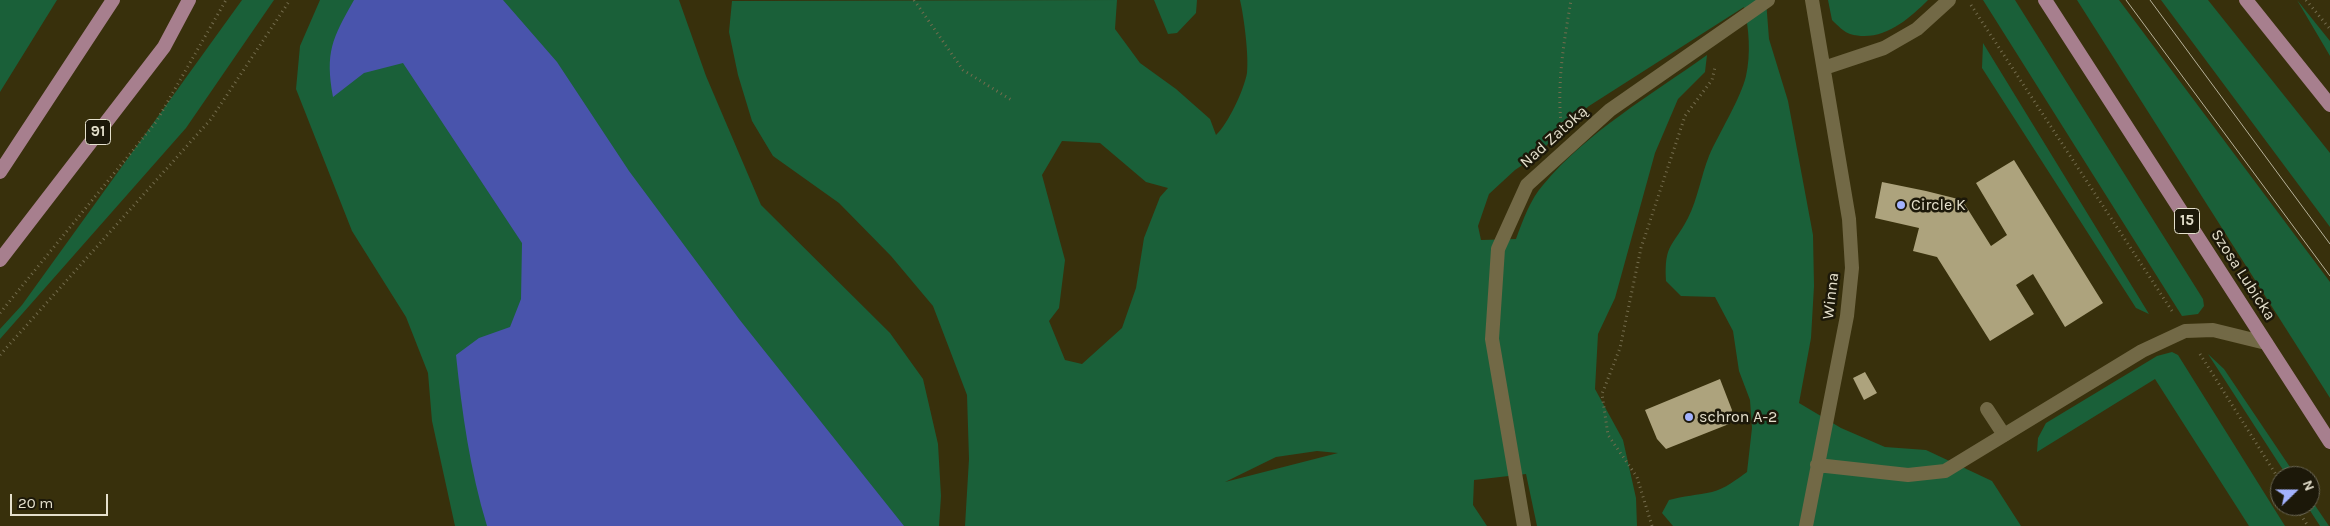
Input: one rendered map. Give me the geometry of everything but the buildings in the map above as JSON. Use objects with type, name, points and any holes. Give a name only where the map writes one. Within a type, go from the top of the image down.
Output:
[{"type":"main road","points":[[0,172],[113,0]]},
{"type":"main road","name":"91","points":[[0,260],[164,47],[189,0]]},
{"type":"main road","name":"Szosa Lubicka","points":[[2045,0],[2330,442]]},
{"type":"main road","points":[[2246,0],[2330,106]]},
{"type":"street","name":"Nad Zatoką","points":[[1524,526],[1492,339],[1498,249],[1528,184],[1564,149],[1610,110],[1768,0]]},
{"type":"street","name":"Winna","points":[[1806,526],[1847,316],[1852,268],[1849,220],[1812,0]]},
{"type":"street","points":[[1824,68],[1884,48],[1917,29],[1949,0]]},
{"type":"street","points":[[1817,464],[1908,475],[1945,471],[2142,351],[2185,331],[2213,330],[2266,343]]},
{"type":"street","points":[[1988,409],[2004,435]]},
{"type":"path","points":[[0,313],[156,122],[226,0]]},
{"type":"path","points":[[0,355],[211,119],[290,0]]},
{"type":"path","points":[[914,0],[963,70],[1013,100]]},
{"type":"path","points":[[1564,149],[1558,96],[1561,62],[1571,0]]},
{"type":"path","points":[[1968,0],[2185,331],[2270,466]]},
{"type":"path","points":[[2306,0],[2330,29]]},
{"type":"path","points":[[1652,526],[1637,477],[1608,434],[1602,394],[1620,348],[1641,248],[1685,116],[1712,80],[1722,32]]},
{"type":"green space","points":[[0,0],[57,0],[0,92]]},
{"type":"green space","points":[[242,0],[274,0],[186,128],[0,339],[0,329],[22,305]]},
{"type":"green space","points":[[320,0],[679,0],[706,76],[761,205],[890,333],[923,379],[938,444],[941,496],[939,526],[455,526],[432,421],[428,373],[406,317],[352,231],[296,89],[300,46]]},
{"type":"green space","points":[[1117,0],[1115,29],[1140,63],[1176,89],[1210,119],[1216,135],[1235,106],[1247,73],[1246,36],[1240,0],[1766,0],[1769,39],[1788,101],[1813,235],[1814,286],[1811,338],[1799,403],[1841,428],[1885,447],[1926,450],[1992,481],[2021,526],[1673,526],[1662,513],[1669,500],[1717,491],[1747,472],[1752,428],[1750,400],[1739,371],[1733,331],[1715,297],[1681,296],[1666,281],[1666,259],[1668,252],[1688,218],[1709,156],[1735,105],[1746,76],[1749,50],[1744,7],[1589,106],[1561,129],[1539,154],[1515,170],[1489,194],[1478,226],[1481,240],[1516,239],[1534,197],[1560,166],[1620,115],[1707,55],[1705,72],[1678,99],[1655,153],[1615,298],[1598,334],[1595,389],[1623,440],[1636,498],[1637,526],[1537,526],[1526,474],[1474,480],[1473,505],[1487,526],[965,526],[969,459],[967,395],[933,306],[891,256],[839,203],[773,156],[752,121],[738,75],[729,32],[732,1]],"holes":[[[1062,141],[1100,143],[1146,182],[1168,188],[1160,197],[1144,238],[1136,288],[1122,328],[1082,364],[1065,360],[1049,321],[1059,308],[1065,260],[1042,175]],[[1317,451],[1338,453],[1225,482],[1276,457]]]},
{"type":"green space","points":[[1154,0],[1197,0],[1196,13],[1177,33],[1168,34]]},
{"type":"green space","points":[[1828,0],[1928,0],[1894,28],[1873,35],[1862,36],[1848,33],[1832,20]]},
{"type":"green space","points":[[1983,0],[2015,0],[2203,299],[2204,306],[2198,314],[2182,316]]},
{"type":"green space","points":[[2077,0],[2119,0],[2330,282],[2330,398]]},
{"type":"green space","points":[[2161,0],[2208,0],[2330,153],[2330,227]]},
{"type":"green space","points":[[2297,0],[2330,41],[2330,56]]},
{"type":"green space","points":[[1983,43],[2149,314],[2136,308],[1982,68]]},
{"type":"green space","points":[[2172,352],[2178,355],[2270,502],[2270,516],[2279,516],[2285,526],[2249,526],[2155,379],[2037,452],[2038,438],[2046,423],[2157,356]]},
{"type":"green space","points":[[2208,354],[2224,369],[2289,466],[2281,466]]},
{"type":"green space","points":[[2320,513],[2329,526],[2320,526],[2314,516],[2320,516]]},
{"type":"water","points":[[354,0],[503,0],[557,62],[629,171],[739,319],[904,526],[487,526],[467,441],[456,355],[479,338],[510,327],[521,299],[522,243],[403,63],[364,73],[333,97],[330,68],[332,46],[340,25]]},
{"type":"tram line","points":[[2126,0],[2330,276]]},
{"type":"tram line","points":[[2150,0],[2330,244]]},
{"type":"place","name":"Circle K","points":[[1901,205]]},
{"type":"place","name":"schron A-2","points":[[1689,417]]}]
